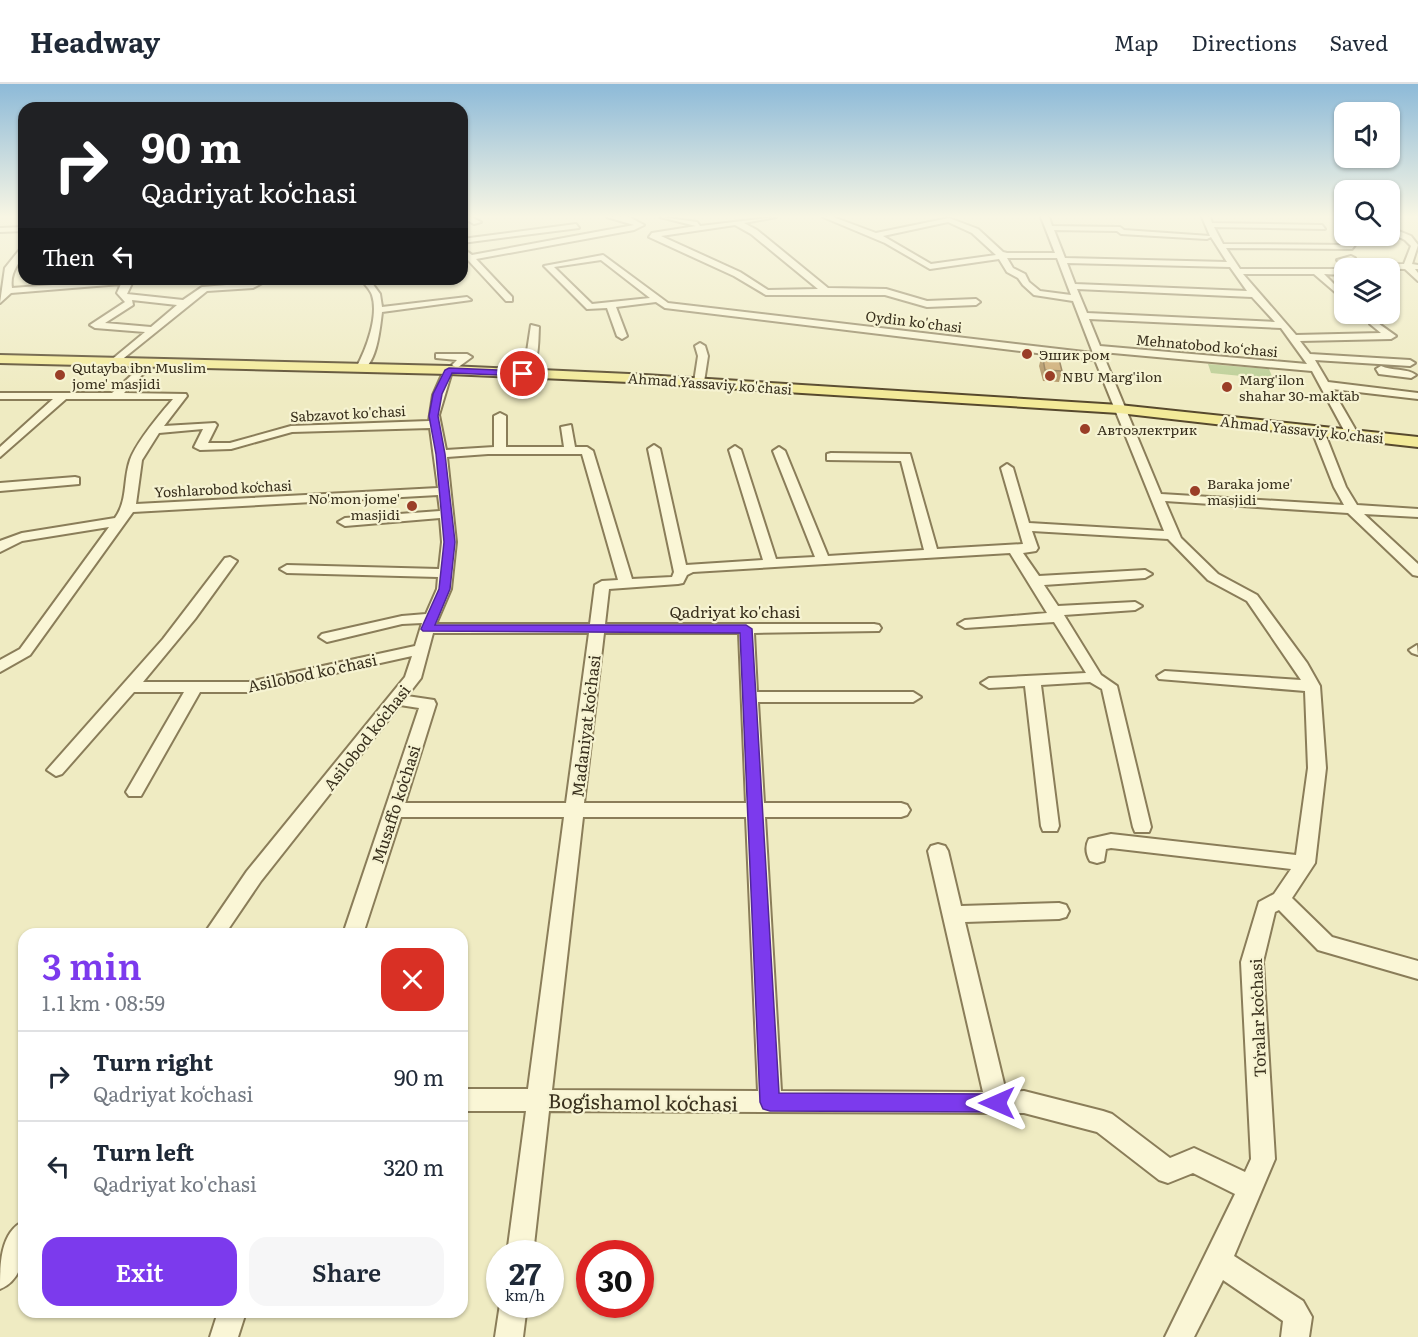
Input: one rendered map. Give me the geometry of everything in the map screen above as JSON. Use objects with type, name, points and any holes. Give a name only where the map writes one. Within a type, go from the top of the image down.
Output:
[{"type":"main road","name":"Ahmad Yassaviy ko'chasi","points":[[0,359],[147,364],[453,368],[523,374],[699,382],[1119,409],[1418,442]]},
{"type":"street","points":[[484,275],[509,299]]},
{"type":"street","name":"Oydin ko'chasi","points":[[557,275],[588,306],[610,306],[655,300]]},
{"type":"street","name":"Oydin ko'chasi","points":[[628,275],[655,300],[665,305],[771,305],[1098,353]]},
{"type":"street","points":[[739,275],[766,292],[771,305],[824,291],[886,292],[927,304],[976,302]]},
{"type":"street","points":[[809,275],[827,290],[824,291]]},
{"type":"street","points":[[1021,275],[1026,286],[1046,297],[1077,298]]},
{"type":"street","points":[[1068,275],[1119,409],[1172,535],[1213,577],[1252,598],[1312,686]]},
{"type":"street","points":[[1239,275],[1293,338],[1315,368],[1352,434]]},
{"type":"street","points":[[1320,275],[1334,287]]},
{"type":"street","points":[[0,300],[4,287],[40,285]]},
{"type":"street","points":[[126,285],[121,293],[130,303],[95,325],[154,330]]},
{"type":"street","points":[[114,363],[184,303],[205,289],[253,285]]},
{"type":"street","points":[[361,368],[367,356],[378,310],[376,294],[369,285]]},
{"type":"street","points":[[1072,286],[1253,294]]},
{"type":"street","points":[[124,296],[184,303]]},
{"type":"street","points":[[378,310],[467,300]]},
{"type":"street","points":[[610,306],[615,312],[622,336]]},
{"type":"street","points":[[1084,316],[1283,326]]},
{"type":"street","points":[[1293,338],[1391,336],[1375,324]]},
{"type":"street","points":[[523,374],[529,368],[533,352],[534,327]]},
{"type":"street","points":[[699,382],[703,356],[700,346]]},
{"type":"street","name":"Mehnatobod ko‘chasi","points":[[1098,353],[1315,368]]},
{"type":"street","points":[[440,357],[466,357],[453,368]]},
{"type":"street","points":[[1307,357],[1410,363]]},
{"type":"street","points":[[1376,361],[1383,372],[1411,375]]},
{"type":"street","points":[[115,396],[147,364]]},
{"type":"street","name":"Asilobod koʻchasi","points":[[218,928],[254,876],[412,678],[429,623],[444,589],[449,542],[441,454],[434,424],[438,394],[453,368]]},
{"type":"street","points":[[1325,385],[1418,396]]},
{"type":"street","points":[[0,396],[182,396],[136,460],[129,508],[121,521],[25,652],[0,667]]},
{"type":"street","points":[[0,453],[63,396]]},
{"type":"street","points":[[500,416],[500,451]]},
{"type":"street","name":"Sabzavot ko'chasi","points":[[157,430],[211,425],[200,447],[237,444],[291,429],[434,424]]},
{"type":"street","points":[[567,427],[570,450]]},
{"type":"street","points":[[1318,431],[1340,487],[1353,510],[1418,572]]},
{"type":"street","points":[[654,449],[681,572]]},
{"type":"street","points":[[735,450],[771,564]]},
{"type":"street","points":[[441,454],[587,451],[626,584]]},
{"type":"street","points":[[779,451],[823,560]]},
{"type":"street","points":[[831,457],[906,457],[932,555]]},
{"type":"street","points":[[1007,468],[1031,548],[1015,550],[1094,673],[1093,677]]},
{"type":"street","points":[[0,487],[75,481]]},
{"type":"street","name":"Yoshlarobod koʻchasi","points":[[129,508],[443,491]]},
{"type":"street","points":[[1156,497],[1418,513]]},
{"type":"street","points":[[345,522],[446,514]]},
{"type":"street","points":[[0,548],[10,540],[22,537],[121,521]]},
{"type":"street","points":[[1024,527],[1172,535]]},
{"type":"street","name":"Madaniyat koʻchasi","points":[[522,1240],[602,585],[678,580],[681,572],[691,568],[1015,550]]},
{"type":"street","points":[[56,770],[131,687],[206,596],[230,561]]},
{"type":"street","points":[[287,569],[446,573]]},
{"type":"street","points":[[1034,581],[1145,574]]},
{"type":"street","points":[[965,624],[1135,606]]},
{"type":"street","name":"Qadriyat ko'chasi","points":[[327,637],[402,620],[597,629],[874,628]]},
{"type":"street","points":[[746,629],[770,1102]]},
{"type":"street","name":"Asilobod ko'chasi","points":[[131,687],[249,687],[421,649]]},
{"type":"street","points":[[1165,676],[1312,686]]},
{"type":"street","points":[[989,683],[1093,677],[1110,686],[1142,827]]},
{"type":"street","points":[[1032,681],[1050,826]]},
{"type":"street","name":"Toʻralar koʻchasi","points":[[1179,1337],[1218,1261],[1263,1159],[1252,962],[1266,908],[1281,899],[1305,863],[1317,768],[1312,686]]},
{"type":"street","points":[[135,792],[195,687]]},
{"type":"street","points":[[749,697],[914,697]]},
{"type":"street","name":"Musaffo koʻchasi","points":[[354,928],[428,704],[396,699]]},
{"type":"street","points":[[394,810],[902,810]]},
{"type":"street","points":[[1097,856],[1096,844],[1111,842],[1305,863]]},
{"type":"street","points":[[938,851],[997,1103]]},
{"type":"street","points":[[1281,899],[1325,945],[1418,970]]},
{"type":"street","points":[[953,914],[1059,911]]},
{"type":"street","name":"Bogʻishamol koʻchasi","points":[[468,1100],[1024,1102],[1104,1122],[1168,1171],[1194,1160],[1250,1188]]},
{"type":"street","points":[[0,1276],[18,1244]]},
{"type":"street","points":[[1218,1261],[1293,1311],[1298,1317],[1295,1337]]},
{"type":"street","points":[[224,1337],[230,1318]]},
{"type":"street","points":[[509,1337],[511,1318]]},
{"type":"green space","points":[[1208,364],[1269,369],[1273,379],[1211,373]]},
{"type":"building","points":[[1042,354],[1058,355],[1062,371],[1045,370]]},
{"type":"place","name":"Эшик ром","points":[[1027,354]]},
{"type":"place","name":"Qutayba ibn Muslim jome' masjidi","points":[[60,375]]},
{"type":"place","name":"NBU Marg'ilon","points":[[1050,376]]},
{"type":"place","name":"Marg'ilon shahar 30-maktab","points":[[1227,387]]},
{"type":"place","name":"Автоэлектрик","points":[[1085,429]]},
{"type":"place","name":"Baraka jome' masjidi","points":[[1195,491]]},
{"type":"place","name":"No'mon jome' masjidi","points":[[412,506]]},
{"type":"route","points":[[523,374],[449,370],[438,394],[433,416],[441,454],[449,542],[444,589],[427,629],[746,629],[770,1102],[997,1103]]}]
